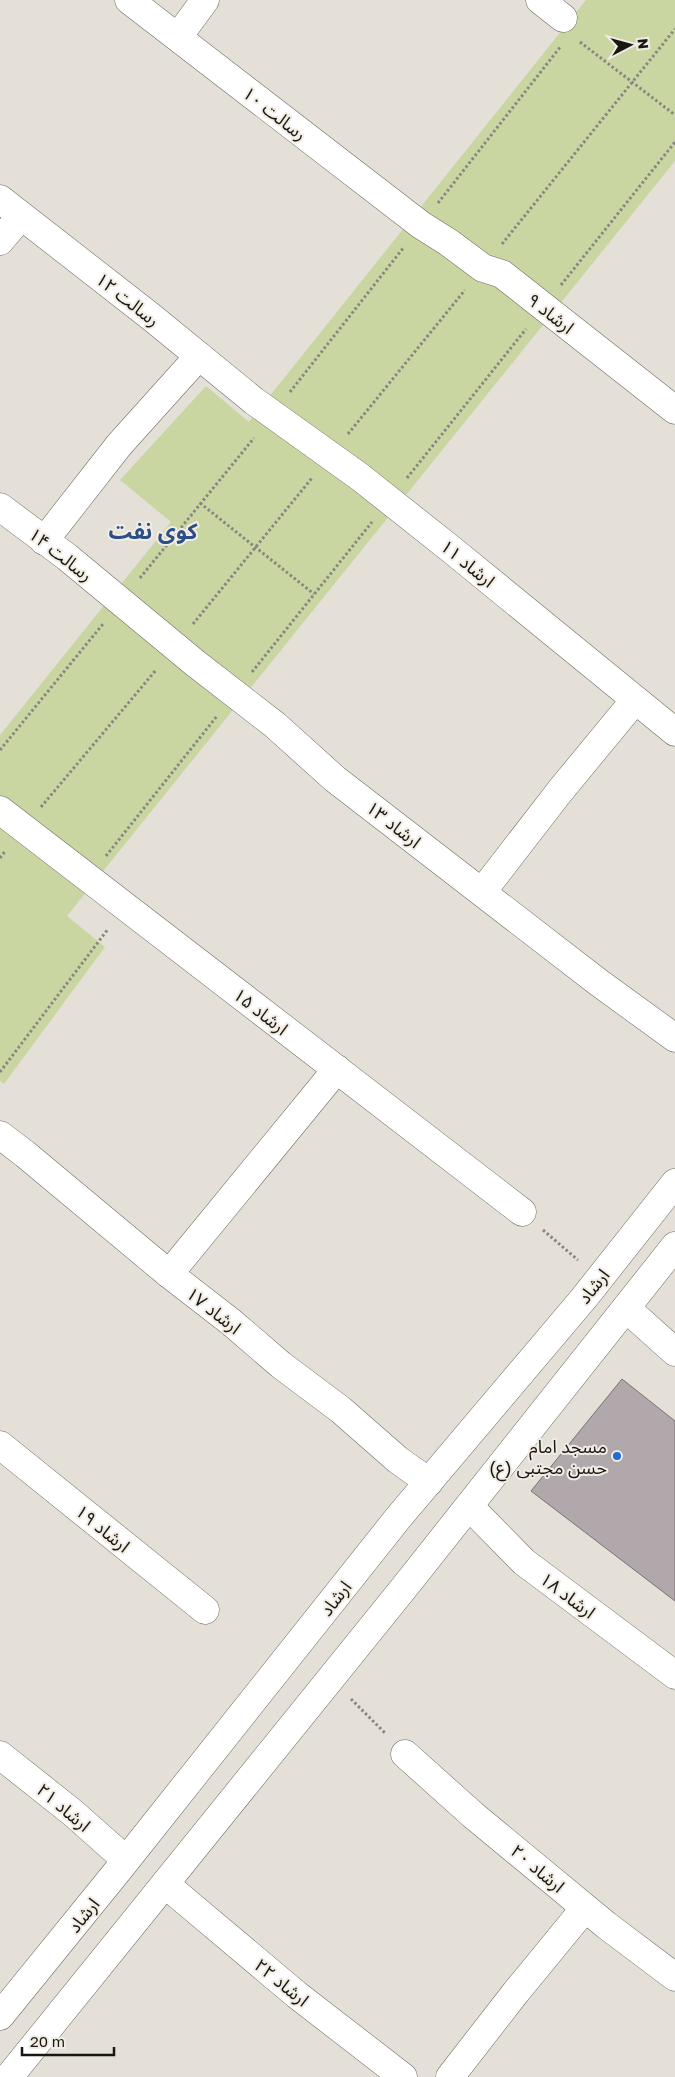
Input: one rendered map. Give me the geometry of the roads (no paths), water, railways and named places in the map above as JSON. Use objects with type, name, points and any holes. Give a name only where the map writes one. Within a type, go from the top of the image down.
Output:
[{"type":"street","name":"رسالت ۱۰","points":[[129,0],[421,225]]},
{"type":"street","points":[[178,37],[205,0]]},
{"type":"street","points":[[540,0],[563,18]]},
{"type":"street","points":[[0,241],[10,207]]},
{"type":"street","name":"رسالت ۱۲","points":[[10,207],[150,316],[254,401]]},
{"type":"street","name":"ارشاد ۹","points":[[421,225],[483,268],[502,274],[675,410]]},
{"type":"street","points":[[44,541],[119,445],[199,356]]},
{"type":"street","name":"ارشاد ۱۱","points":[[254,401],[389,500],[675,732]]},
{"type":"street","name":"رسالت ۱۴","points":[[0,507],[121,602]]},
{"type":"street","name":"ارشاد ۱۳","points":[[121,602],[275,725],[335,779],[598,982],[675,1038]]},
{"type":"street","points":[[482,892],[560,791],[636,700]]},
{"type":"street","name":"ارشاد ۱۵","points":[[0,810],[522,1212]]},
{"type":"street","points":[[169,1274],[337,1069]]},
{"type":"street","name":"ارشاد ۱۷","points":[[0,1135],[169,1274],[231,1322],[281,1365],[341,1410],[398,1460],[429,1482]]},
{"type":"street","name":"ارشاد","points":[[0,2016],[429,1482],[600,1278],[675,1183]]},
{"type":"street","points":[[8,2073],[165,1884],[675,1246]]},
{"type":"street","points":[[626,1308],[675,1352]]},
{"type":"street","points":[[517,1376],[550,1404]]},
{"type":"street","name":"ارشاد ۱۹","points":[[0,1445],[205,1610]]},
{"type":"street","name":"ارشاد ۱۸","points":[[469,1506],[524,1562],[675,1675]]},
{"type":"street","name":"ارشاد ۲۰","points":[[405,1754],[473,1815],[585,1908],[675,1977]]},
{"type":"street","name":"ارشاد ۲۱","points":[[0,1755],[73,1813],[126,1860]]},
{"type":"street","name":"ارشاد ۲۲","points":[[165,1884],[290,1988],[403,2077]]},
{"type":"street","points":[[450,2077],[585,1908]]},
{"type":"place","name":"مسجد امام حسن مجتبی (ع)","points":[[617,1456]]},
{"type":"district","name":"کوی نفت","points":[[153,530]]}]
